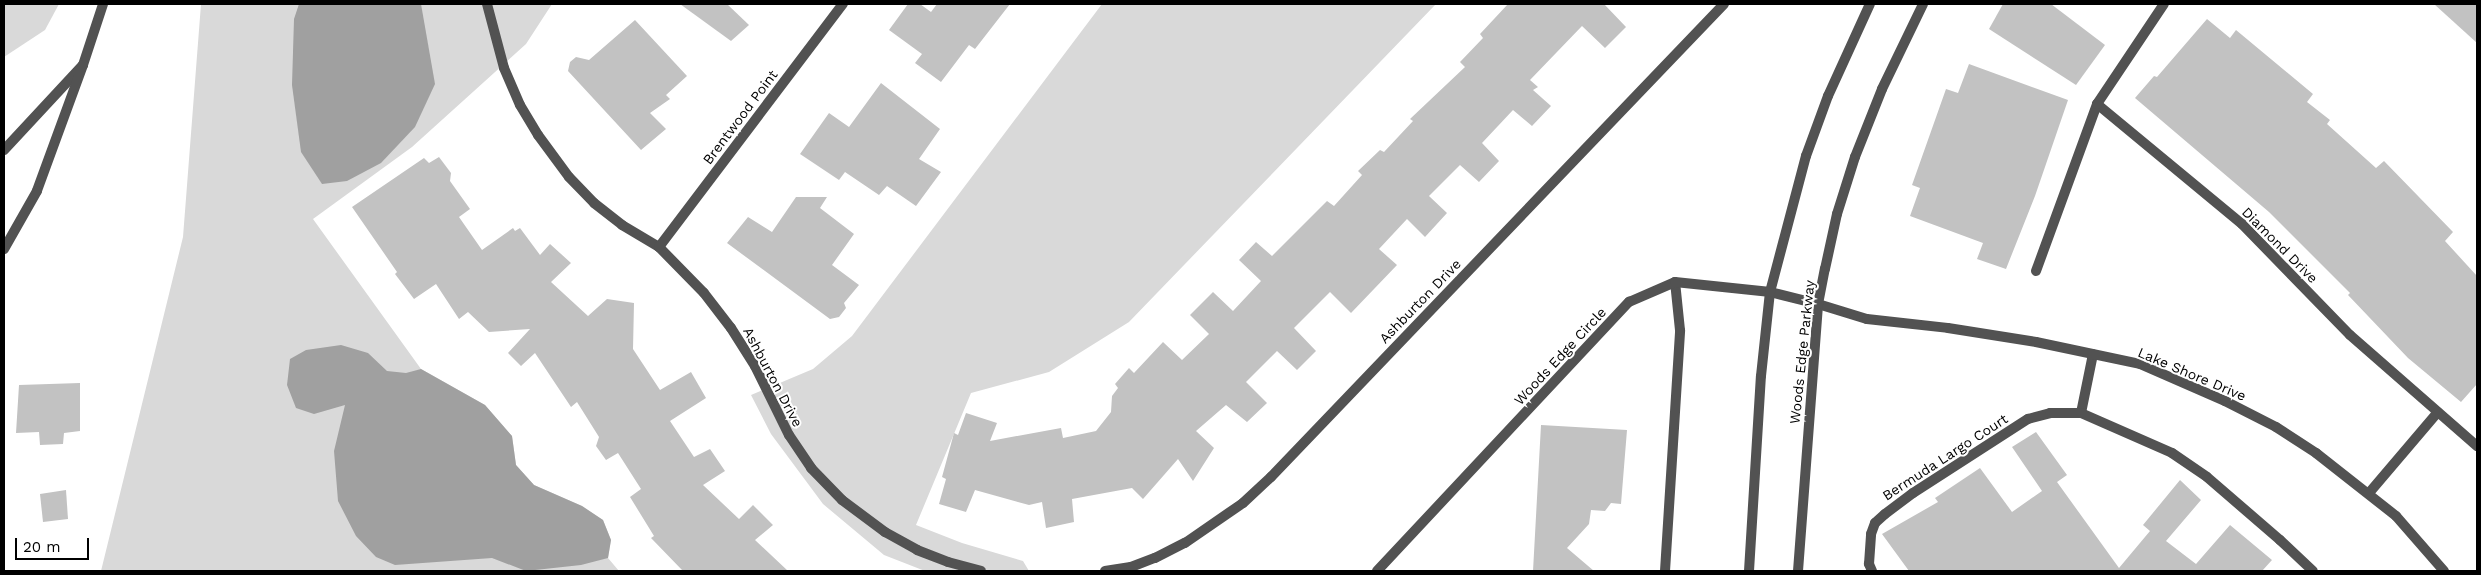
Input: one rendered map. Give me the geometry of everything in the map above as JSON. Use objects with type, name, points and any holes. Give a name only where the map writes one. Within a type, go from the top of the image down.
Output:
[{"type":"street","points":[[4,248],[37,191],[103,4]]},
{"type":"street","name":"Ashburton Drive","points":[[486,4],[504,68],[520,104],[538,135],[569,177],[594,203],[622,225],[659,247],[704,293],[732,328],[755,366],[789,435],[811,468],[842,500],[885,532],[918,550],[948,562],[981,571]]},
{"type":"street","name":"Brentwood Point","points":[[659,247],[842,4]]},
{"type":"street","name":"Ashburton Drive","points":[[1105,571],[1131,567],[1155,558],[1192,539],[1243,504],[1285,463],[1724,4]]},
{"type":"street","points":[[1749,571],[1761,376],[1770,292],[1806,156],[1828,96],[1870,4]]},
{"type":"street","name":"Woods Edge Parkway","points":[[1798,571],[1818,304],[1837,214],[1855,157],[1882,89],[1923,4]]},
{"type":"street","points":[[2036,271],[2097,104],[2164,4]]},
{"type":"street","points":[[4,150],[83,65]]},
{"type":"street","name":"Diamond Drive","points":[[2097,104],[2242,224],[2350,335],[2477,446]]},
{"type":"street","points":[[1665,571],[1680,330],[1675,282]]},
{"type":"street","name":"Woods Edge Circle","points":[[1377,571],[1629,302],[1675,282],[1770,292],[1818,304]]},
{"type":"street","name":"Lake Shore Drive","points":[[1818,304],[1867,319],[1948,328],[2140,364],[2225,401],[2276,427],[2300,442],[2369,493],[2396,516],[2444,571]]},
{"type":"street","points":[[2081,413],[2092,354]]},
{"type":"street","points":[[2369,493],[2438,412]]},
{"type":"street","name":"Bermuda Largo Court","points":[[1872,571],[1869,564],[1871,534],[1875,522],[1913,493],[2028,419],[2050,413],[2081,413],[2172,453],[2207,478],[2280,540],[2313,571]]},
{"type":"shaded area","points":[[4,4],[59,4],[45,30],[4,57]]},
{"type":"shaded area","points":[[201,4],[552,4],[526,44],[412,147],[313,219],[421,369],[485,405],[512,436],[516,465],[534,485],[582,506],[603,520],[611,540],[608,558],[619,571],[101,571],[183,237]]},
{"type":"shaded area","points":[[299,4],[421,4],[435,84],[415,127],[381,163],[347,181],[322,184],[301,152],[292,85],[294,19]]},
{"type":"shaded area","points":[[1102,4],[1436,4],[1129,322],[1049,372],[971,393],[916,525],[962,543],[1023,561],[1029,571],[925,571],[884,555],[823,504],[771,434],[751,395],[813,369],[852,336]]},
{"type":"shaded area","points":[[341,345],[368,353],[387,371],[406,373],[421,369],[485,405],[512,436],[516,465],[534,485],[582,506],[603,520],[611,540],[608,558],[581,565],[526,571],[492,558],[395,565],[376,557],[356,536],[338,501],[334,451],[345,405],[314,414],[296,408],[287,385],[290,359],[306,350]]},
{"type":"building","points":[[680,4],[727,4],[749,25],[731,41]]},
{"type":"building","points":[[908,4],[920,4],[931,12],[937,4],[1010,4],[975,49],[969,45],[941,82],[915,63],[922,54],[889,30]]},
{"type":"building","points":[[1508,4],[1604,4],[1626,27],[1605,48],[1582,26],[1530,80],[1538,87],[1533,90],[1551,106],[1532,126],[1513,110],[1482,143],[1499,161],[1479,182],[1460,165],[1429,196],[1447,213],[1425,237],[1407,219],[1379,249],[1397,265],[1351,313],[1330,292],[1294,328],[1316,351],[1297,370],[1277,351],[1246,382],[1267,403],[1247,422],[1226,405],[1196,431],[1214,448],[1193,481],[1178,459],[1143,499],[1132,488],[1072,499],[1074,522],[1046,528],[1042,502],[1029,505],[975,490],[966,512],[939,504],[946,479],[942,477],[954,433],[958,435],[966,413],[997,423],[990,441],[1061,428],[1063,438],[1096,431],[1111,412],[1112,396],[1118,388],[1115,384],[1129,368],[1134,373],[1163,342],[1182,360],[1209,334],[1190,315],[1213,292],[1233,311],[1261,281],[1239,260],[1256,242],[1272,256],[1327,201],[1334,206],[1362,175],[1358,171],[1380,150],[1384,152],[1413,121],[1410,119],[1465,67],[1460,62],[1483,38],[1480,34]]},
{"type":"building","points":[[2003,4],[2051,4],[2105,45],[2076,85],[1989,29]]},
{"type":"building","points":[[2434,4],[2477,4],[2477,43]]},
{"type":"building","points":[[2207,19],[2230,38],[2236,30],[2313,94],[2307,102],[2330,120],[2327,124],[2376,168],[2384,161],[2453,232],[2445,241],[2477,276],[2477,384],[2461,402],[2408,358],[2348,295],[2350,293],[2269,212],[2135,98],[2154,76],[2157,77]]},
{"type":"building","points":[[635,20],[687,76],[666,95],[670,99],[650,113],[666,129],[641,150],[568,71],[570,62],[576,57],[589,60]]},
{"type":"building","points":[[1969,64],[2068,100],[2035,196],[2006,269],[1977,259],[1983,243],[1910,216],[1920,188],[1912,185],[1946,89],[1958,93]]},
{"type":"building","points":[[881,83],[940,129],[919,159],[941,172],[916,206],[887,186],[879,195],[845,172],[839,180],[800,154],[829,113],[849,127]]},
{"type":"building","points":[[439,157],[451,173],[450,181],[470,209],[459,217],[482,250],[513,228],[515,231],[520,228],[540,255],[550,244],[571,263],[551,282],[588,316],[607,299],[634,303],[633,349],[660,390],[691,372],[706,398],[670,421],[694,457],[710,449],[725,471],[703,485],[739,519],[753,505],[773,525],[755,540],[788,571],[683,571],[651,538],[654,536],[630,497],[641,489],[618,453],[606,460],[596,446],[599,437],[577,402],[571,407],[535,353],[521,366],[508,353],[530,329],[489,332],[468,312],[459,319],[436,284],[414,299],[395,274],[397,272],[352,207],[424,158],[429,163]]},
{"type":"building","points":[[796,197],[827,197],[820,208],[854,234],[832,265],[859,285],[844,303],[846,308],[839,317],[830,319],[727,243],[748,217],[772,232]]},
{"type":"building","points":[[80,383],[80,431],[64,433],[63,444],[40,445],[39,432],[16,433],[19,385]]},
{"type":"building","points":[[1541,425],[1627,430],[1621,504],[1611,503],[1605,511],[1591,510],[1589,524],[1567,548],[1594,571],[1533,571]]},
{"type":"building","points":[[2036,432],[2067,475],[2057,482],[2119,568],[2150,531],[2143,525],[2180,480],[2201,500],[2166,541],[2196,564],[2230,525],[2272,560],[2262,571],[1909,571],[1882,534],[1938,502],[1935,498],[1980,468],[2012,512],[2042,491],[2012,447]]},
{"type":"building","points":[[66,490],[68,519],[43,522],[40,494]]}]
